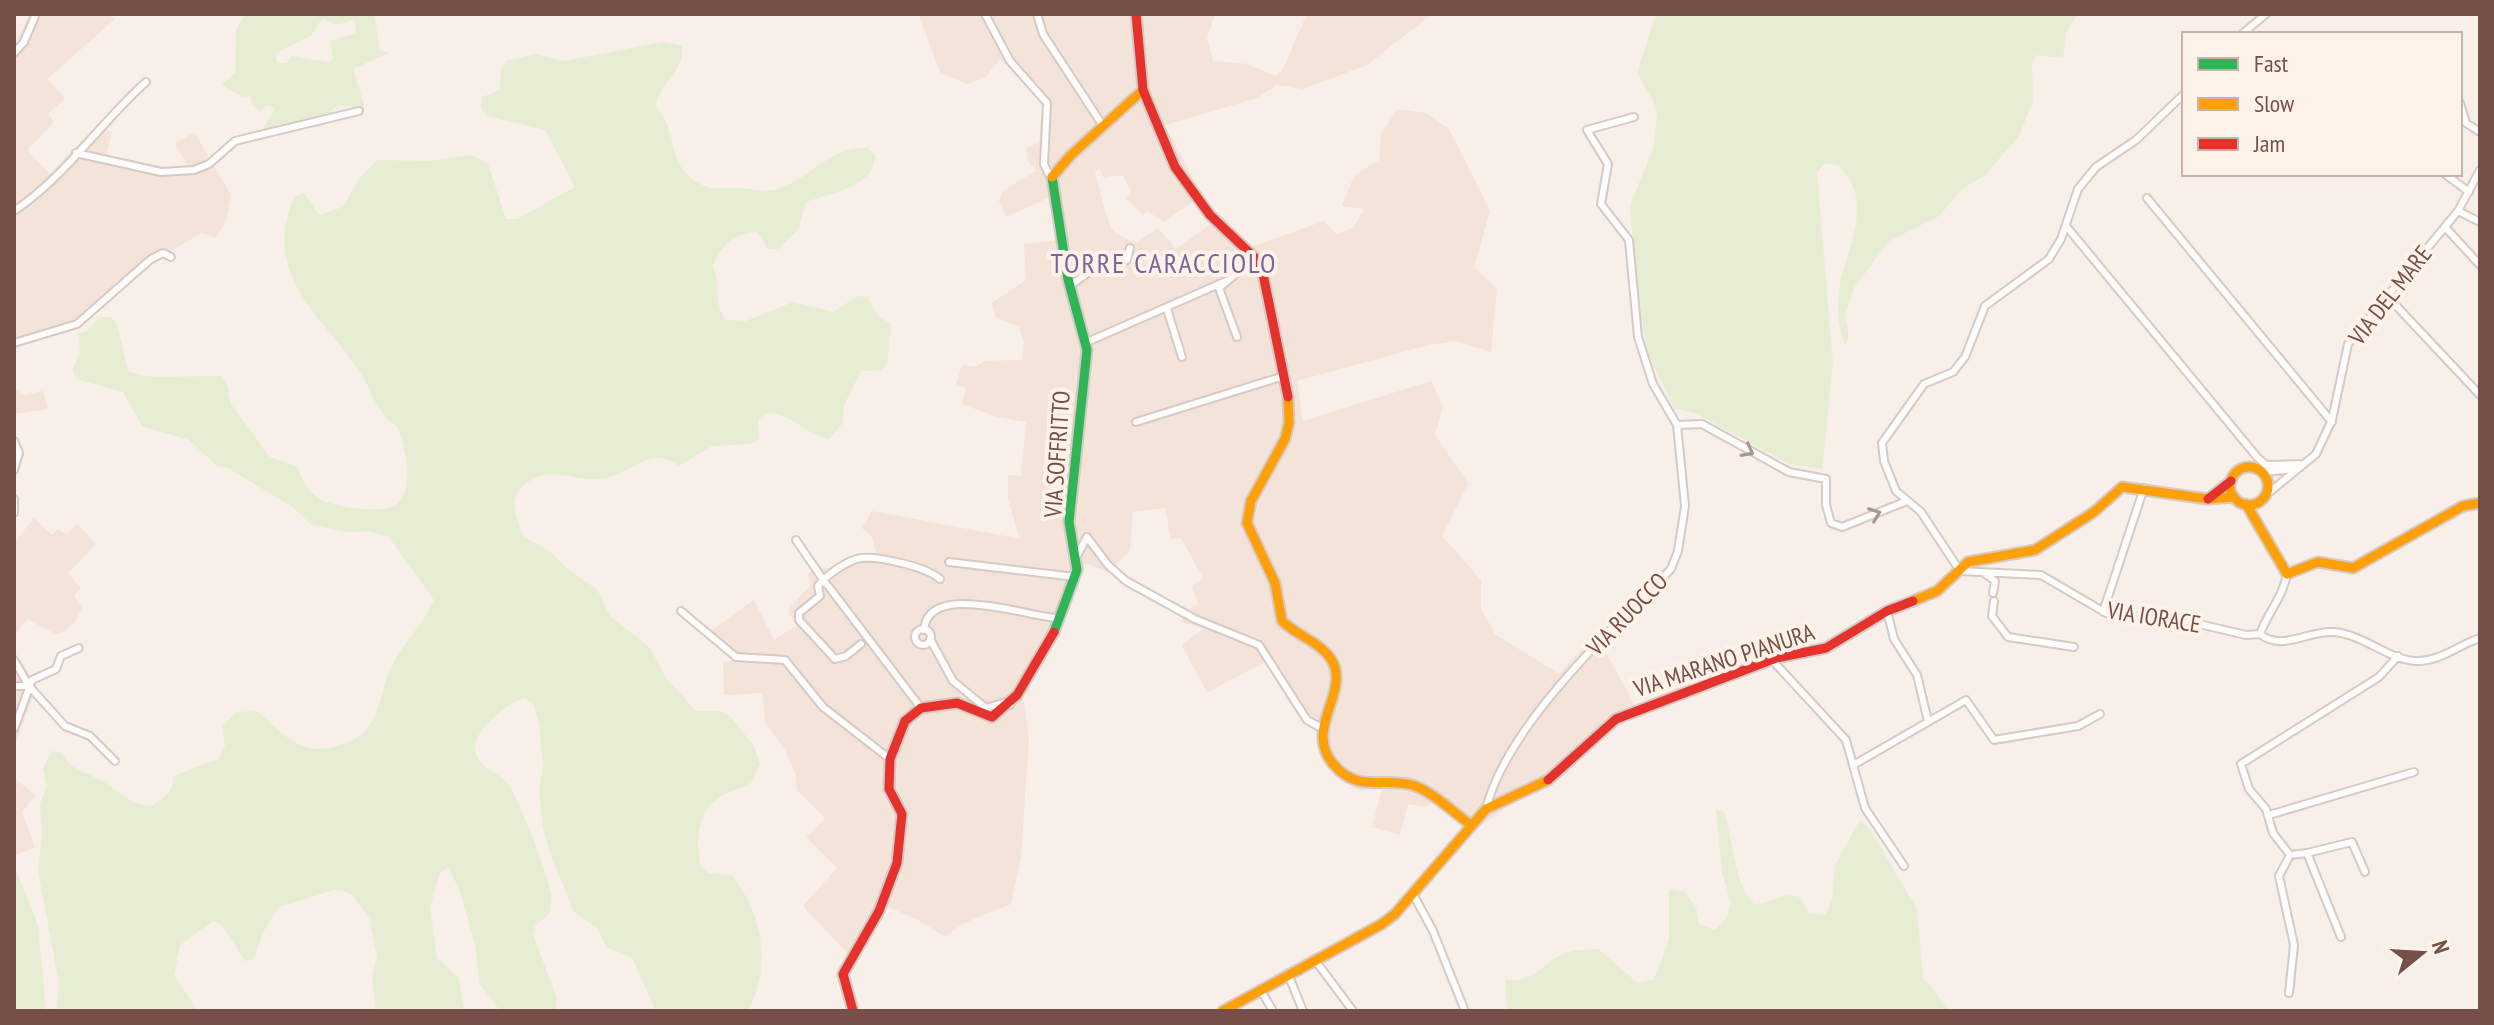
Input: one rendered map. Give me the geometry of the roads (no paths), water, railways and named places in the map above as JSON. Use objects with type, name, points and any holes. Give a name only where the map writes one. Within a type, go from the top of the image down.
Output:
[{"type":"street","points":[[14,53],[24,42],[36,14]]},
{"type":"street","points":[[985,14],[1010,61],[1047,103],[1044,164],[1051,179],[1143,90]]},
{"type":"street","points":[[1037,14],[1043,34],[1103,126]]},
{"type":"street","points":[[1136,14],[1143,90],[1175,167],[1203,207],[1248,252],[1263,274],[1284,376],[1287,433],[1251,501],[1247,523],[1275,583],[1282,621],[1329,656],[1334,665],[1333,691],[1320,727]]},
{"type":"street","points":[[2244,32],[2266,14]]},
{"type":"street","points":[[14,211],[45,187],[146,82]]},
{"type":"street","points":[[1960,571],[1921,512],[1896,491],[1884,461],[1882,443],[1924,384],[1953,372],[1965,357],[1985,306],[2049,259],[2066,226],[2078,189],[2096,167],[2136,140],[2182,96]]},
{"type":"street","points":[[2462,110],[2466,123],[2480,132]]},
{"type":"street","points":[[76,153],[161,172],[194,170],[209,164],[235,141],[359,111]]},
{"type":"street","name":"VIA RUOCCO","points":[[1486,809],[1492,787],[1503,767],[1563,681],[1671,569],[1678,551],[1685,506],[1677,425],[1653,384],[1638,337],[1629,240],[1601,204],[1608,164],[1587,130],[1634,117]]},
{"type":"street","name":"VIA DEL MARE","points":[[2264,497],[2316,454],[2332,422],[2348,344],[2458,211],[2480,170]]},
{"type":"street","points":[[2448,176],[2469,192]]},
{"type":"street","name":"VIA SOFFRITTO","points":[[1010,705],[1027,683],[1075,577],[1076,558],[1069,522],[1085,343],[1070,286],[1051,179]]},
{"type":"street","points":[[2147,198],[2332,422]]},
{"type":"street","points":[[2458,211],[2480,222]]},
{"type":"street","points":[[2066,226],[2257,457],[2266,465],[2301,466]]},
{"type":"street","points":[[2445,227],[2480,265]]},
{"type":"street","points":[[1070,286],[1093,272],[1103,259],[1109,257],[1120,263],[1127,260],[1130,248]]},
{"type":"street","points":[[1237,337],[1219,288],[1237,273],[1248,252]]},
{"type":"street","points":[[14,343],[77,324],[151,259],[163,253],[171,257]]},
{"type":"street","points":[[1085,343],[1226,281]]},
{"type":"street","points":[[2387,296],[2480,395]]},
{"type":"street","points":[[1167,309],[1182,357]]},
{"type":"street","points":[[1136,422],[1284,376]]},
{"type":"street","points":[[1677,425],[1702,424],[1789,472],[1826,479],[1826,505],[1831,523],[1842,527],[1907,501]]},
{"type":"street","points":[[14,441],[19,453],[14,470]]},
{"type":"street","points":[[2262,472],[2301,466]]},
{"type":"street","points":[[2208,499],[2242,468],[2252,467],[2262,472],[2268,482],[2260,519]]},
{"type":"street","points":[[2231,481],[2234,497],[2246,504],[2260,519],[2279,565],[2287,574]]},
{"type":"street","name":"VIA MARANO PIANURA","points":[[1223,1011],[1381,925],[1413,894],[1486,809],[1501,798],[1561,772],[1602,728],[1616,719],[1772,660],[1826,648],[1887,611],[1937,591],[1968,562],[1983,557],[2021,555],[2035,550],[2094,512],[2122,487],[2208,499],[2234,497]]},
{"type":"street","points":[[2103,612],[2144,488]]},
{"type":"street","points":[[2246,504],[2264,497]]},
{"type":"street","points":[[14,499],[14,513]]},
{"type":"street","points":[[2287,574],[2318,562],[2353,568],[2463,506],[2480,503]]},
{"type":"street","points":[[1076,558],[1087,537],[1108,565],[1126,581],[1195,619],[1259,645],[1307,720],[1320,727],[1335,766],[1351,781],[1415,786],[1471,825]]},
{"type":"street","points":[[796,540],[921,708]]},
{"type":"street","points":[[861,644],[846,656],[835,659],[799,620],[799,613],[820,596],[818,586],[852,561],[866,558],[925,568],[940,579]]},
{"type":"street","points":[[949,562],[1075,577]]},
{"type":"street","name":"VIA IORACE","points":[[1960,571],[2041,575],[2103,612],[2186,621],[2284,641],[2336,632],[2398,656]]},
{"type":"street","points":[[1981,571],[1995,581],[1992,616],[2008,637],[2074,647]]},
{"type":"street","points":[[2260,634],[2284,591],[2287,574]]},
{"type":"street","points":[[930,639],[923,645],[916,642],[916,634],[924,630],[931,614],[955,601],[1058,618]]},
{"type":"street","points":[[681,611],[736,657],[785,660],[823,707],[890,759]]},
{"type":"street","points":[[1887,611],[1894,639],[1917,675],[1928,721]]},
{"type":"street","points":[[853,1011],[843,974],[894,876],[903,833],[902,814],[889,789],[890,759],[905,721],[921,708],[964,703],[992,717],[1010,705],[1006,702],[986,708],[966,692],[948,674],[924,630]]},
{"type":"street","points":[[2290,855],[2273,833],[2269,815],[2249,789],[2241,764],[2379,677],[2398,656],[2428,660],[2480,638]]},
{"type":"street","points":[[14,729],[32,679],[56,669],[61,656],[79,648]]},
{"type":"street","points":[[14,660],[29,686],[65,726],[90,736],[115,761]]},
{"type":"street","points":[[1772,660],[1846,740],[1865,808],[1904,866]]},
{"type":"street","points":[[14,686],[29,686]]},
{"type":"street","points":[[1855,764],[1966,700],[1994,740],[2078,726],[2092,722],[2100,714]]},
{"type":"street","points":[[2269,815],[2414,772]]},
{"type":"street","points":[[2290,855],[2352,842],[2365,872]]},
{"type":"street","points":[[2307,853],[2341,937]]},
{"type":"street","points":[[2289,993],[2294,945],[2279,876],[2290,855]]},
{"type":"street","points":[[1413,894],[1433,931],[1465,1011]]},
{"type":"street","points":[[1315,960],[1353,1011]]},
{"type":"street","points":[[1287,974],[1303,1011]]},
{"type":"street","points":[[1260,989],[1273,1011]]},
{"type":"district","name":"TORRE CARACCIOLO","points":[[1164,262]]}]
